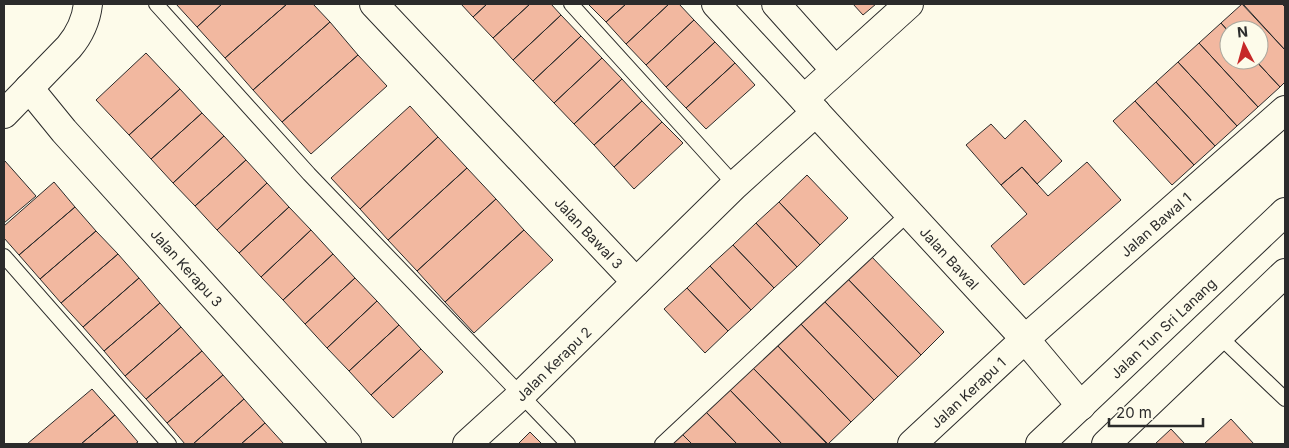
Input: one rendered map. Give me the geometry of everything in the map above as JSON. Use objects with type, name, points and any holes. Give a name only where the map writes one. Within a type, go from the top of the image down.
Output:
[{"type":"street","points":[[4,114],[76,38],[83,26],[88,4]]},
{"type":"street","name":"Jalan Bawal 3","points":[[374,4],[636,282]]},
{"type":"street","name":"Jalan Bawal","points":[[716,4],[1025,340],[1081,406]]},
{"type":"street","points":[[776,4],[835,70]]},
{"type":"street","points":[[636,282],[735,185],[810,105],[835,70],[909,4]]},
{"type":"street","name":"Jalan Kerapu 3","points":[[29,88],[64,131],[347,444]]},
{"type":"street","name":"Jalan Bawal 1","points":[[1025,340],[1285,110]]},
{"type":"street","name":"Jalan Tun Sri Lanang","points":[[1040,444],[1285,212]]},
{"type":"street","points":[[1109,443],[1285,273]]},
{"type":"street","name":"Jalan Kerapu 2","points":[[467,444],[521,395],[636,282]]},
{"type":"street","name":"Jalan Kerapu 1","points":[[912,444],[1025,340]]},
{"type":"lane","points":[[156,4],[309,174],[568,444]]},
{"type":"lane","points":[[571,4],[735,185]]},
{"type":"lane","points":[[662,444],[909,213]]},
{"type":"lane","points":[[4,256],[169,444]]},
{"type":"lane","points":[[1220,336],[1285,399]]},
{"type":"building","points":[[176,4],[222,4],[197,27]]},
{"type":"building","points":[[222,4],[287,4],[225,58],[197,27]]},
{"type":"building","points":[[287,4],[313,4],[330,22],[253,90],[225,58]]},
{"type":"building","points":[[461,4],[487,4],[473,17]]},
{"type":"building","points":[[487,4],[530,4],[493,38],[473,17]]},
{"type":"building","points":[[530,4],[551,4],[561,15],[513,60],[493,38]]},
{"type":"building","points":[[588,4],[626,4],[606,22]]},
{"type":"building","points":[[626,4],[669,4],[626,44],[606,22]]},
{"type":"building","points":[[669,4],[679,4],[694,20],[646,65],[626,44]]},
{"type":"building","points":[[853,4],[876,4],[863,15]]},
{"type":"building","points":[[1242,4],[1257,20],[1224,20]]},
{"type":"building","points":[[1243,4],[1282,4],[1285,7],[1285,50],[1269,32],[1269,20],[1258,20]]},
{"type":"building","points":[[561,15],[581,36],[533,81],[513,60]]},
{"type":"building","points":[[694,20],[715,42],[666,87],[646,65]]},
{"type":"building","points":[[330,22],[358,55],[282,122],[253,90]]},
{"type":"building","points":[[1219,25],[1219,65],[1199,43]]},
{"type":"building","points":[[1269,33],[1285,50],[1285,82],[1280,87],[1264,70],[1269,70]]},
{"type":"building","points":[[581,36],[602,58],[554,103],[533,81]]},
{"type":"building","points":[[715,42],[735,63],[686,108],[666,87]]},
{"type":"building","points":[[1199,43],[1219,65],[1219,70],[1224,70],[1258,107],[1237,126],[1178,62]]},
{"type":"building","points":[[146,53],[180,89],[129,135],[96,100]]},
{"type":"building","points":[[358,55],[387,86],[311,154],[282,122]]},
{"type":"building","points":[[602,58],[622,79],[574,124],[554,103]]},
{"type":"building","points":[[1178,62],[1237,126],[1215,146],[1156,82]]},
{"type":"building","points":[[735,63],[755,85],[706,129],[686,108]]},
{"type":"building","points":[[1224,70],[1264,70],[1280,87],[1258,107]]},
{"type":"building","points":[[622,79],[642,101],[594,145],[574,124]]},
{"type":"building","points":[[1156,82],[1215,146],[1194,165],[1135,101]]},
{"type":"building","points":[[180,89],[202,113],[151,159],[129,135]]},
{"type":"building","points":[[642,101],[662,122],[614,167],[594,145]]},
{"type":"building","points":[[1135,101],[1194,165],[1172,185],[1113,121]]},
{"type":"building","points":[[410,106],[438,137],[360,209],[331,178]]},
{"type":"building","points":[[202,113],[224,136],[173,183],[151,159]]},
{"type":"building","points":[[1025,120],[1062,161],[1037,184],[1022,167],[1001,185],[966,145],[991,124],[1005,139]]},
{"type":"building","points":[[662,122],[683,143],[634,189],[614,167]]},
{"type":"building","points":[[224,136],[246,160],[195,206],[173,183]]},
{"type":"building","points":[[438,137],[467,168],[388,240],[360,209]]},
{"type":"building","points":[[246,160],[267,183],[217,230],[195,206]]},
{"type":"building","points":[[4,162],[36,196],[4,223]]},
{"type":"building","points":[[1087,162],[1121,200],[1024,285],[991,246],[1027,214],[1001,185],[1022,167],[1048,196]]},
{"type":"building","points":[[467,168],[496,199],[417,271],[388,240]]},
{"type":"building","points":[[807,175],[848,218],[820,245],[779,202]]},
{"type":"building","points":[[54,182],[75,207],[19,255],[4,238],[4,226]]},
{"type":"building","points":[[267,183],[289,207],[239,253],[217,230]]},
{"type":"building","points":[[496,199],[524,230],[445,302],[417,271]]},
{"type":"building","points":[[779,202],[820,245],[797,267],[756,223]]},
{"type":"building","points":[[75,207],[96,231],[40,279],[19,255]]},
{"type":"building","points":[[289,207],[311,230],[261,277],[239,253]]},
{"type":"building","points":[[756,223],[797,267],[774,288],[733,245]]},
{"type":"building","points":[[311,230],[333,254],[283,300],[261,277]]},
{"type":"building","points":[[524,230],[553,260],[474,333],[445,302]]},
{"type":"building","points":[[96,231],[118,254],[61,303],[40,279]]},
{"type":"building","points":[[733,245],[774,288],[751,310],[710,266]]},
{"type":"building","points":[[118,254],[139,278],[83,327],[61,303]]},
{"type":"building","points":[[333,254],[355,278],[305,324],[283,300]]},
{"type":"building","points":[[870,255],[944,332],[921,355],[846,277]]},
{"type":"building","points":[[710,266],[751,310],[728,331],[687,288]]},
{"type":"building","points":[[846,277],[921,355],[898,377],[823,300]]},
{"type":"building","points":[[139,278],[160,303],[104,351],[83,327]]},
{"type":"building","points":[[355,278],[377,301],[327,348],[305,324]]},
{"type":"building","points":[[687,288],[728,331],[705,353],[664,309]]},
{"type":"building","points":[[823,300],[898,377],[874,400],[799,322]]},
{"type":"building","points":[[377,301],[399,325],[349,371],[327,348]]},
{"type":"building","points":[[160,303],[181,327],[125,376],[104,351]]},
{"type":"building","points":[[799,322],[874,400],[851,422],[776,344]]},
{"type":"building","points":[[399,325],[421,349],[371,395],[349,371]]},
{"type":"building","points":[[181,327],[202,351],[146,399],[125,376]]},
{"type":"building","points":[[776,344],[851,422],[828,444],[752,367]]},
{"type":"building","points":[[421,349],[443,372],[393,418],[371,395]]},
{"type":"building","points":[[202,351],[223,375],[167,423],[146,399]]},
{"type":"building","points":[[752,367],[827,444],[782,444],[729,389]]},
{"type":"building","points":[[223,375],[244,399],[193,444],[185,444],[167,423]]},
{"type":"building","points":[[92,389],[115,415],[81,444],[27,444]]},
{"type":"building","points":[[729,389],[782,444],[737,444],[706,412]]},
{"type":"building","points":[[244,399],[265,423],[241,444],[193,444]]},
{"type":"building","points":[[706,412],[737,444],[692,444],[682,434]]},
{"type":"building","points":[[115,415],[138,442],[135,444],[81,444]]},
{"type":"building","points":[[1231,419],[1254,444],[1204,444]]},
{"type":"building","points":[[265,423],[284,444],[241,444]]},
{"type":"building","points":[[1171,429],[1185,444],[1155,444]]},
{"type":"building","points":[[530,432],[542,444],[518,444]]},
{"type":"building","points":[[682,434],[692,444],[671,444]]}]
